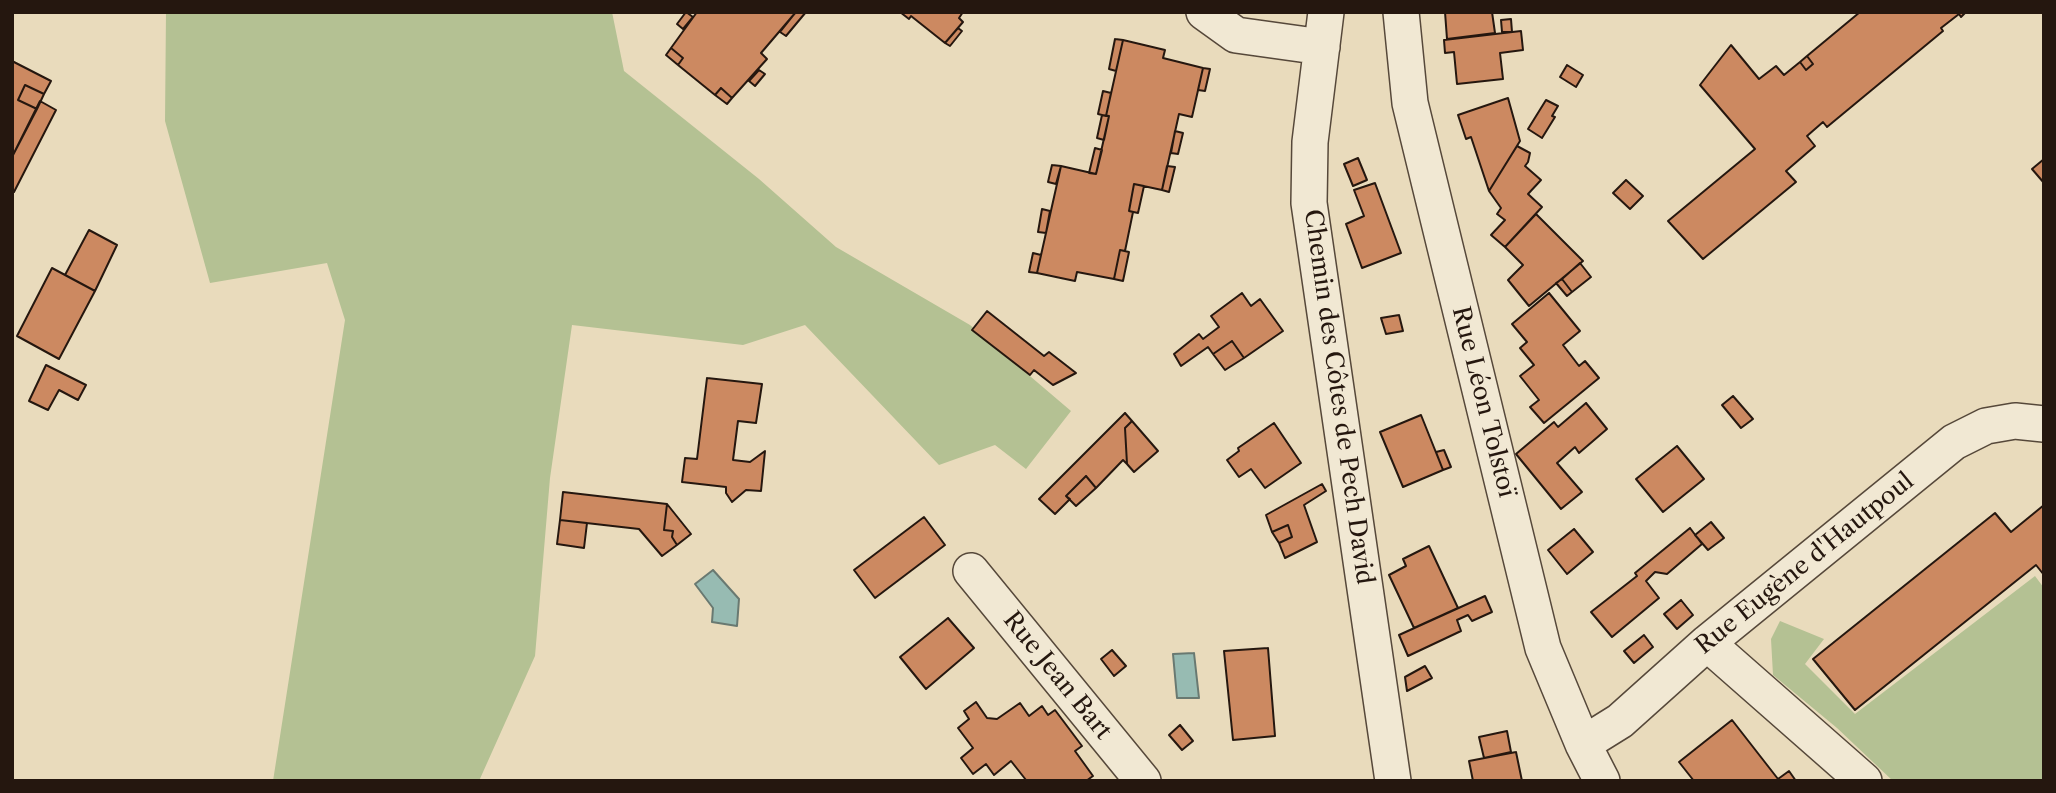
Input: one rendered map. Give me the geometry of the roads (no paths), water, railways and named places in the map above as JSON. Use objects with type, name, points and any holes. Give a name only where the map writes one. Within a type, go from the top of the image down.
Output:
[{"type":"street","points":[[1204,12],[1237,35],[1322,47]]},
{"type":"street","name":"Chemin des Côtes de Pech David","points":[[1326,12],[1310,142],[1309,204],[1393,781]]},
{"type":"street","name":"Rue Léon Tolstoï","points":[[1401,12],[1410,103],[1544,649],[1583,744],[1602,781]]},
{"type":"street","name":"Rue Eugène d'Hautpoul","points":[[1583,744],[1620,720],[1707,643],[1954,442],[1986,426],[2015,421],[2044,424]]},
{"type":"street","name":"Rue Jean Bart","points":[[971,571],[1143,781]]},
{"type":"street","points":[[1707,643],[1864,781]]},
{"type":"water","points":[[713,570],[739,599],[737,626],[712,622],[713,608],[695,584]]},
{"type":"water","points":[[1194,653],[1199,698],[1177,698],[1173,654]]}]
